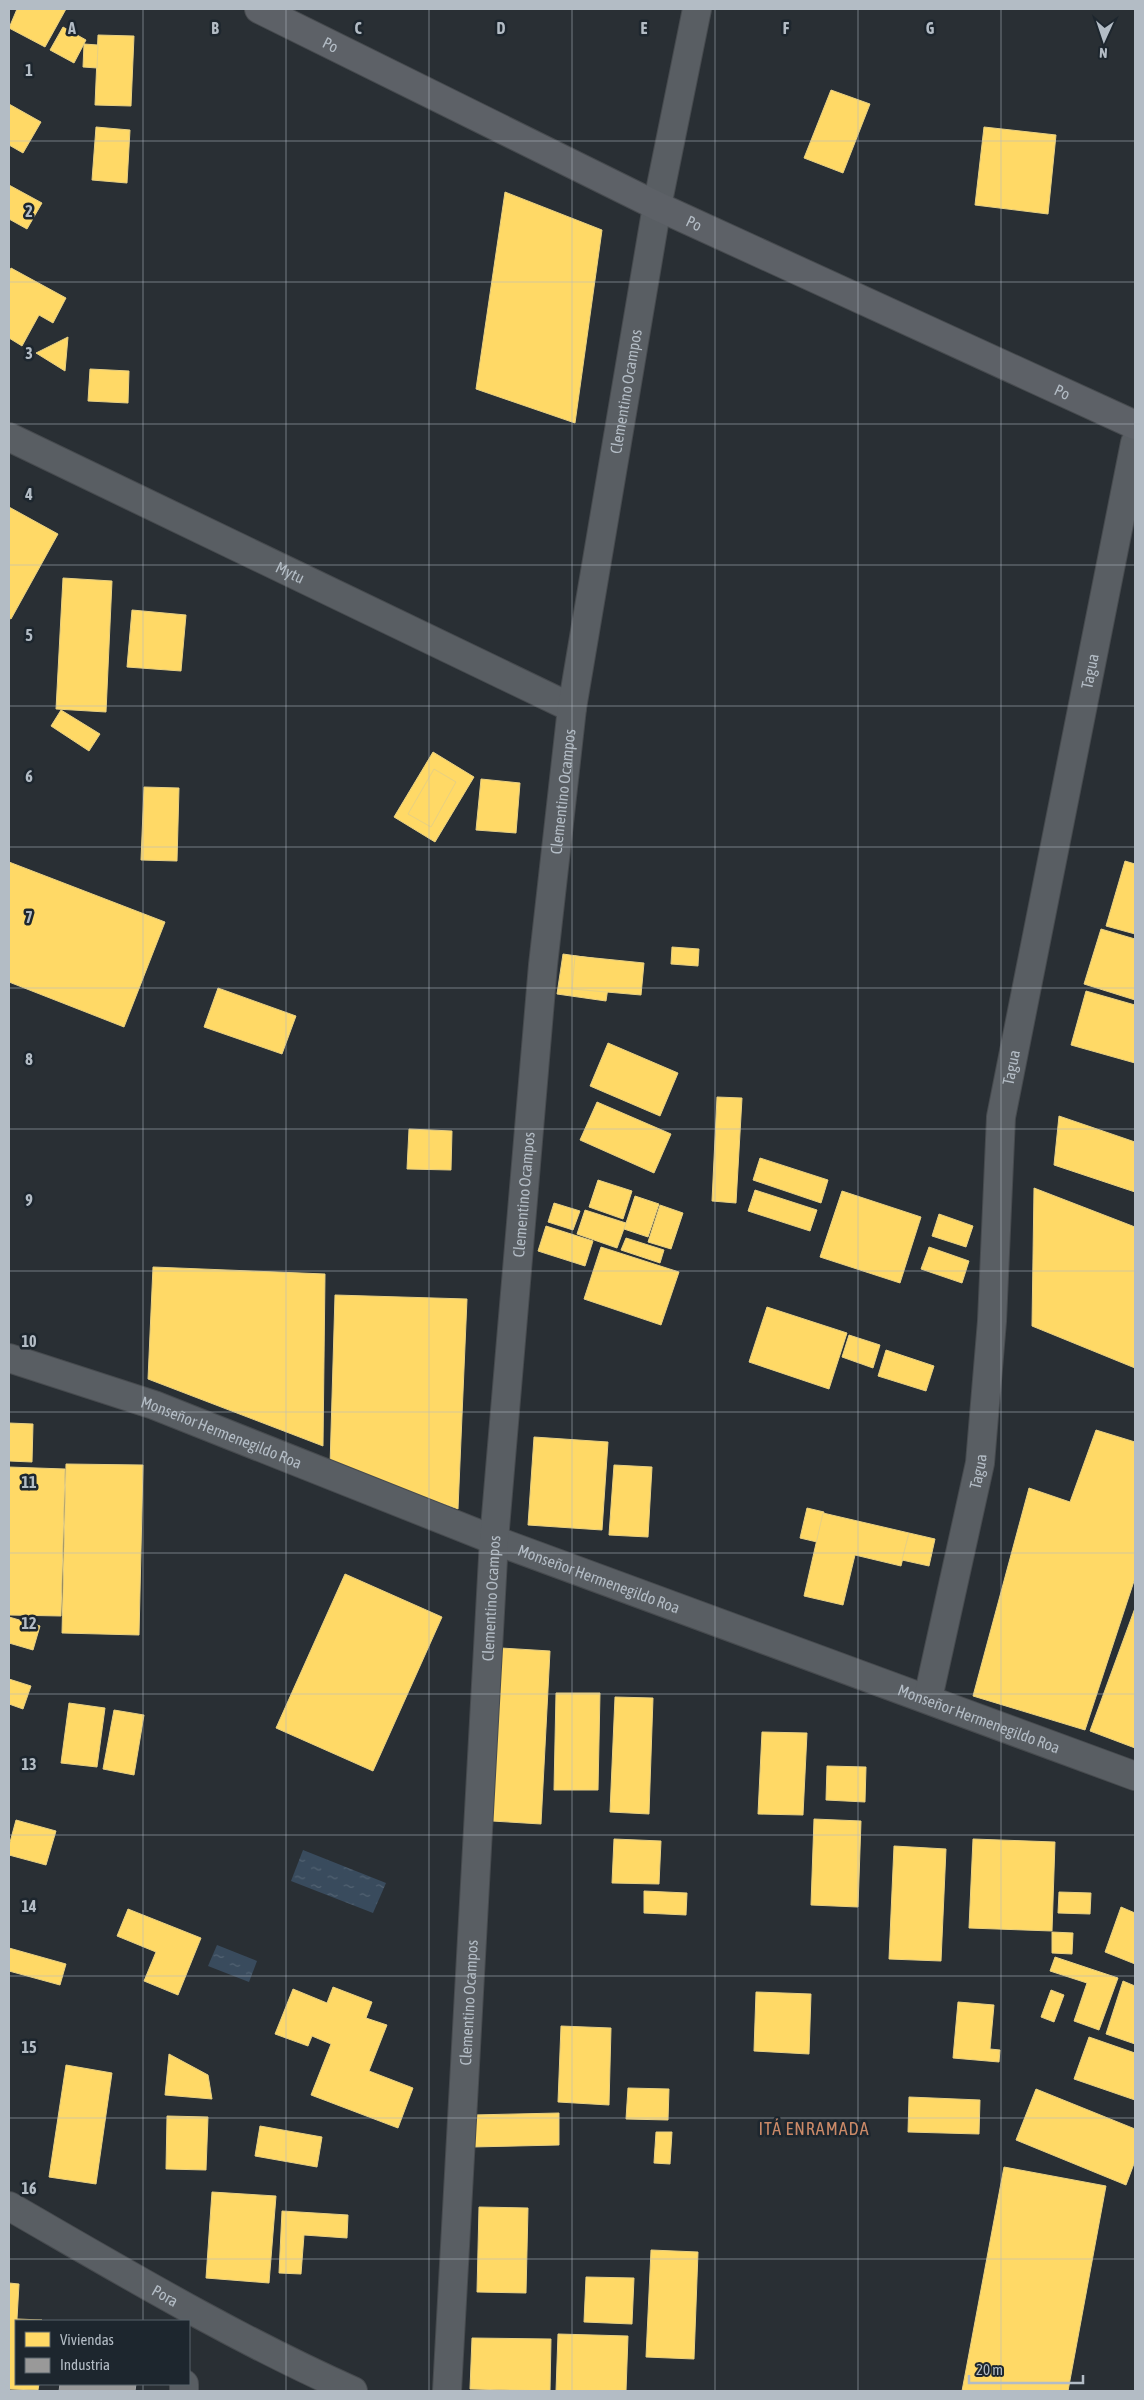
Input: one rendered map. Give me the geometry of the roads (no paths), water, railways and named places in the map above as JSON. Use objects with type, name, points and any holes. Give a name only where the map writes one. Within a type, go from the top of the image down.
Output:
[{"type":"street","name":"Po","points":[[259,9],[657,206],[1135,425]]},
{"type":"street","name":"Clementino Ocampos","points":[[447,2391],[494,1540],[544,965],[572,708],[657,206],[697,9]]},
{"type":"street","name":"Mytu","points":[[9,437],[572,708]]},
{"type":"street","name":"Tagua","points":[[928,1698],[980,1463],[992,1321],[1001,1117],[1135,443]]},
{"type":"street","name":"Monseñor Hermenegildo Roa","points":[[9,1358],[154,1405],[494,1540],[928,1698],[1135,1776]]},
{"type":"street","name":"Pora","points":[[9,2206],[184,2314],[353,2391]]},
{"type":"water","points":[[303,1850],[386,1883],[373,1913],[291,1881]]},
{"type":"water","points":[[217,1945],[257,1961],[249,1982],[208,1966]]},
{"type":"district","name":"ITÁ ENRAMADA","points":[[814,2128]]}]
